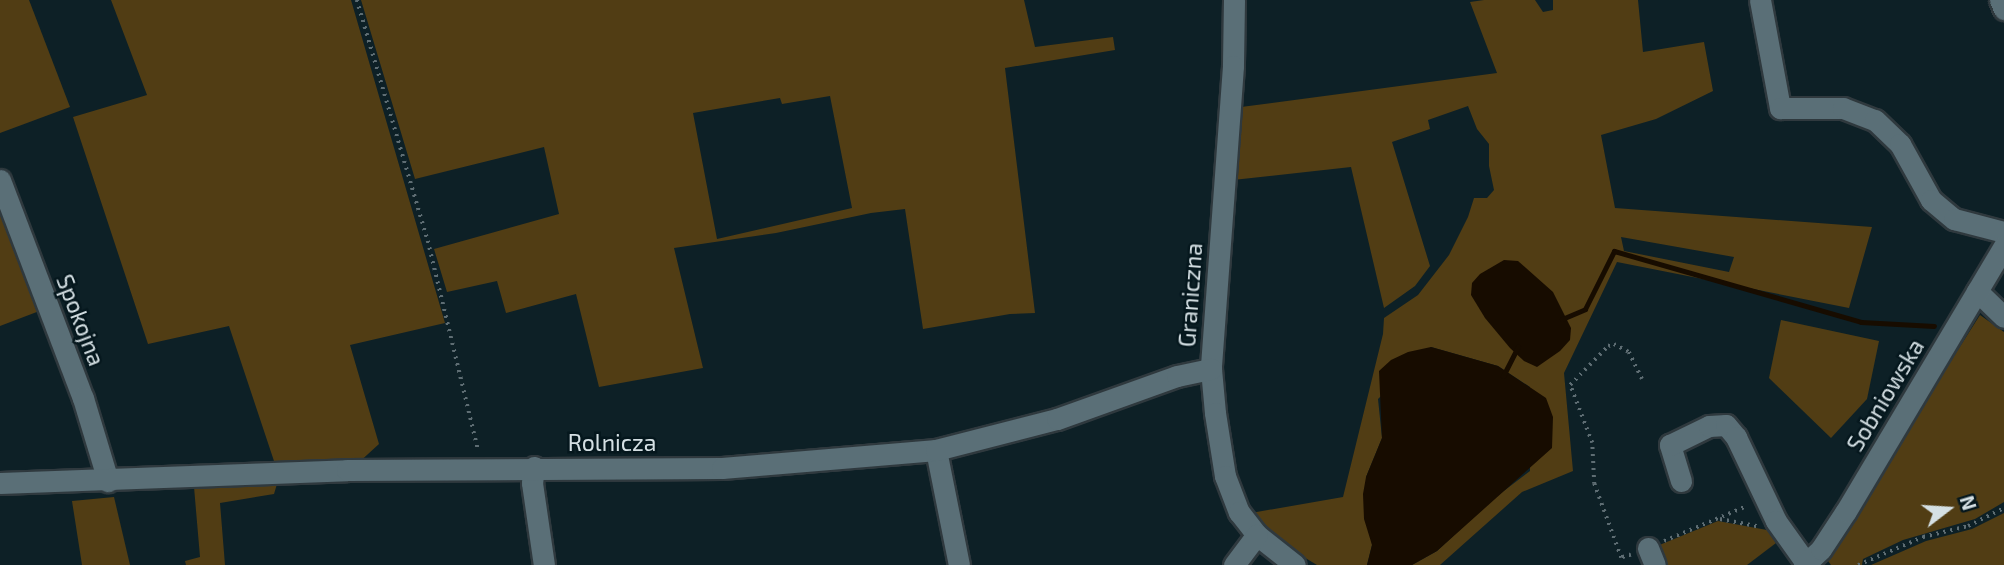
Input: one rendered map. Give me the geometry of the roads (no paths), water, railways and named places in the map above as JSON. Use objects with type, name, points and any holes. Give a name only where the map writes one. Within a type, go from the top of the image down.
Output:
[{"type":"street","name":"Graniczna","points":[[1234,0],[1233,66],[1211,369],[1225,476],[1239,512],[1257,535],[1295,565]]},
{"type":"street","points":[[1760,0],[1780,108],[1843,108],[1875,120],[1900,144],[1931,200],[1954,219],[2004,232]]},
{"type":"street","points":[[2000,0],[2004,9]]},
{"type":"street","name":"Spokojna","points":[[0,180],[83,398],[108,481]]},
{"type":"street","name":"Sobniowska","points":[[1810,563],[1846,510],[2004,246]]},
{"type":"street","points":[[1977,291],[2004,317]]},
{"type":"street","name":"Rolnicza","points":[[0,483],[347,470],[722,468],[936,450],[1057,419],[1177,376],[1211,369]]},
{"type":"street","points":[[1681,481],[1670,445],[1709,426],[1726,425],[1736,437],[1767,507],[1810,563]]},
{"type":"street","points":[[936,450],[960,565]]},
{"type":"street","points":[[534,467],[533,483],[544,565]]},
{"type":"street","points":[[1234,565],[1257,535]]},
{"type":"waterway","points":[[1562,319],[1585,309],[1614,251],[1861,322],[1934,326]]},
{"type":"waterway","points":[[1503,376],[1518,347]]}]
